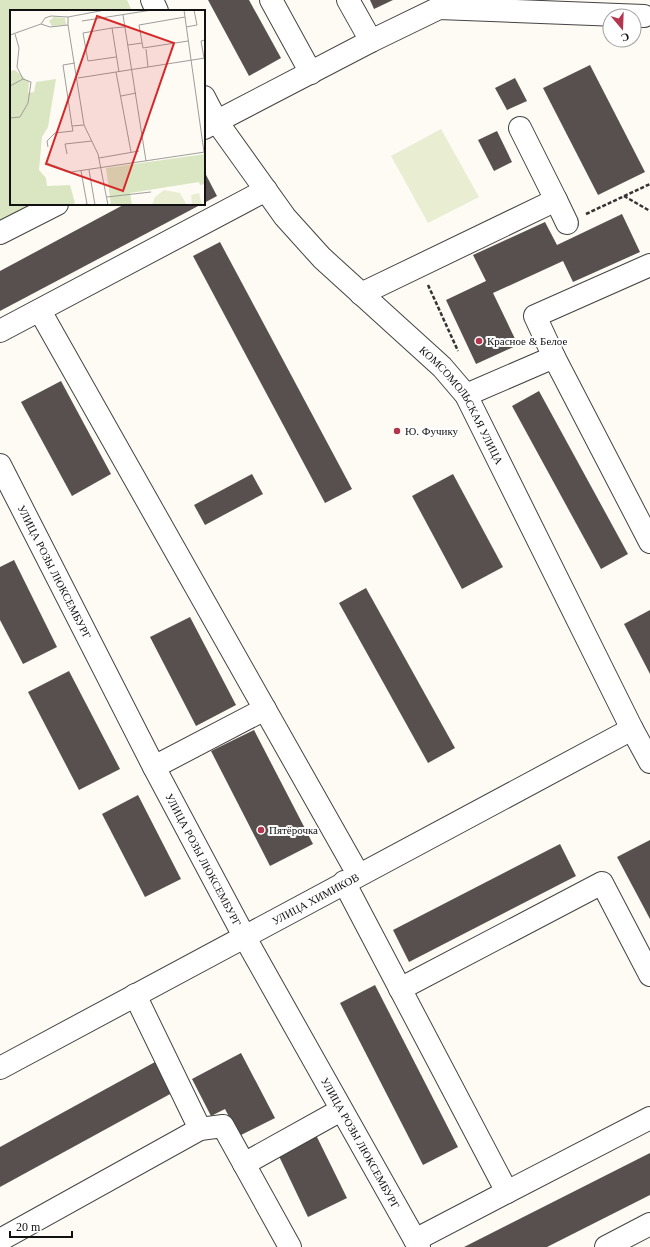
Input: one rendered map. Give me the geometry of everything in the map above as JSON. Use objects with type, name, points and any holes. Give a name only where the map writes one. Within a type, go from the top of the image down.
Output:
[{"type":"street","points":[[152,0],[157,10]]},
{"type":"street","points":[[270,0],[311,73]]},
{"type":"street","points":[[348,0],[370,41]]},
{"type":"street","points":[[211,125],[370,41],[439,8],[644,16]]},
{"type":"street","name":"КОМСОМОЛЬСКАЯ УЛИЦА","points":[[205,101],[211,125],[266,190],[285,217],[322,258],[442,367],[466,395],[632,729],[650,762]]},
{"type":"street","points":[[520,128],[567,223]]},
{"type":"street","points":[[0,331],[266,190]]},
{"type":"street","points":[[361,294],[556,200]]},
{"type":"street","points":[[0,233],[55,205]]},
{"type":"street","points":[[650,265],[535,316],[554,357],[650,542]]},
{"type":"street","points":[[40,311],[264,709],[351,878],[400,989],[507,1192]]},
{"type":"street","points":[[466,395],[554,357]]},
{"type":"street","name":"УЛИЦА РОЗЫ ЛЮКСЕМБУРГ","points":[[0,465],[154,767],[244,936],[417,1244]]},
{"type":"street","points":[[154,767],[264,709]]},
{"type":"street","name":"УЛИЦА ХИМИКОВ","points":[[0,1068],[351,878],[632,729]]},
{"type":"street","points":[[400,989],[602,883],[650,975]]},
{"type":"street","points":[[135,995],[200,1129]]},
{"type":"street","points":[[244,1164],[341,1110]]},
{"type":"street","points":[[417,1244],[507,1192],[650,1118]]},
{"type":"street","points":[[0,1240],[200,1129],[224,1126],[290,1247]]},
{"type":"street","points":[[606,1247],[650,1224]]},
{"type":"path","points":[[567,223],[650,184]]},
{"type":"path","points":[[624,196],[650,211]]},
{"type":"path","points":[[419,266],[460,355]]},
{"type":"green space","points":[[0,0],[127,0],[132,10],[10,10],[10,205],[31,205],[0,221]]},
{"type":"green space","points":[[441,129],[479,197],[428,223],[391,156]]},
{"type":"building","points":[[208,0],[249,0],[281,58],[249,76]]},
{"type":"building","points":[[370,0],[393,0],[374,9]]},
{"type":"building","points":[[590,65],[645,172],[598,195],[543,88]]},
{"type":"building","points":[[515,78],[527,101],[507,110],[495,88]]},
{"type":"building","points":[[497,131],[512,162],[494,171],[478,140]]},
{"type":"building","points":[[205,173],[217,196],[205,202]]},
{"type":"building","points":[[123,205],[200,205],[0,311],[0,271]]},
{"type":"building","points":[[622,214],[640,252],[573,282],[563,261],[493,293],[518,345],[476,364],[446,300],[486,281],[473,255],[545,222],[557,245]]},
{"type":"building","points":[[220,242],[352,489],[325,503],[193,256]]},
{"type":"building","points":[[61,381],[111,474],[72,496],[21,402]]},
{"type":"building","points":[[539,391],[628,554],[601,569],[512,406]]},
{"type":"building","points":[[252,474],[263,494],[205,525],[194,505]]},
{"type":"building","points":[[453,474],[503,567],[462,589],[412,496]]},
{"type":"building","points":[[14,560],[57,647],[23,664],[0,620],[0,567]]},
{"type":"building","points":[[366,588],[455,748],[428,763],[339,603]]},
{"type":"building","points":[[650,610],[650,674],[624,624]]},
{"type":"building","points":[[190,617],[236,705],[196,726],[150,637]]},
{"type":"building","points":[[69,671],[120,769],[79,790],[28,692]]},
{"type":"building","points":[[254,730],[313,844],[270,866],[211,751]]},
{"type":"building","points":[[138,795],[181,879],[145,897],[102,814]]},
{"type":"building","points":[[650,840],[650,919],[617,857]]},
{"type":"building","points":[[560,844],[576,876],[409,962],[393,930]]},
{"type":"building","points":[[375,985],[458,1147],[423,1165],[340,1003]]},
{"type":"building","points":[[241,1053],[275,1118],[239,1136],[225,1109],[211,1116],[192,1079]]},
{"type":"building","points":[[155,1062],[172,1093],[0,1187],[0,1147]]},
{"type":"building","points":[[315,1133],[347,1198],[308,1217],[277,1152]]},
{"type":"building","points":[[650,1153],[650,1195],[547,1247],[464,1247]]},
{"type":"place","name":"Красное & Белое","points":[[479,341]]},
{"type":"place","name":"Ю. Фучику","points":[[397,431]]},
{"type":"place","name":"Пятёрочка","points":[[261,830]]}]
